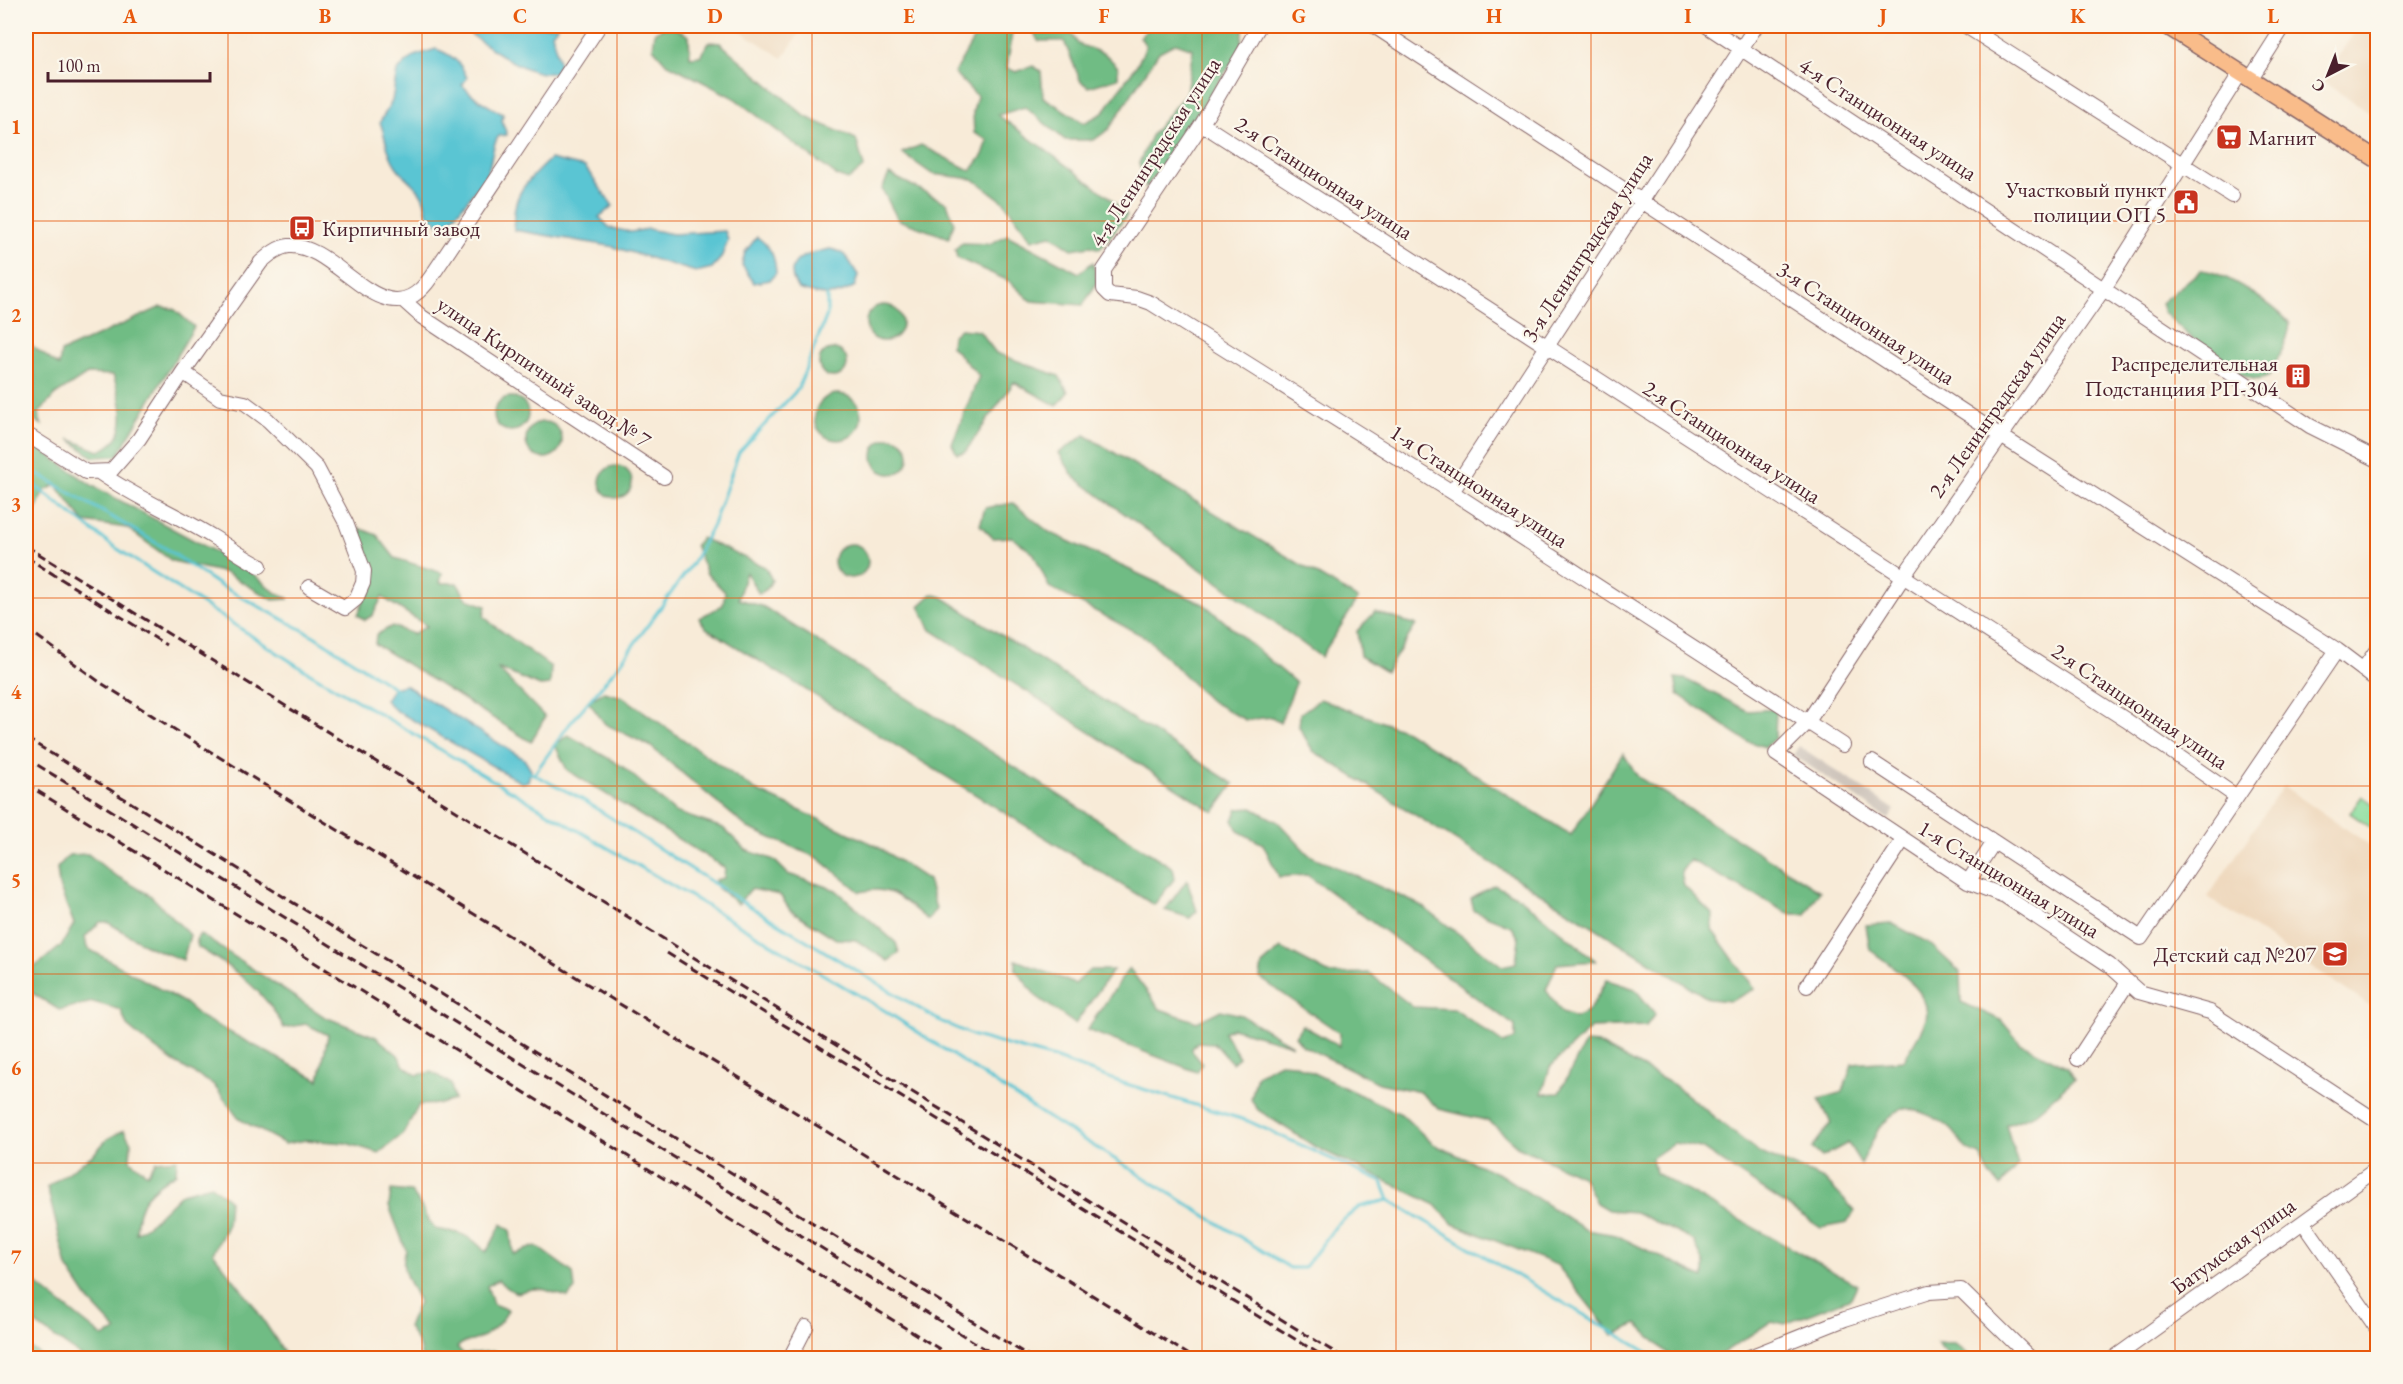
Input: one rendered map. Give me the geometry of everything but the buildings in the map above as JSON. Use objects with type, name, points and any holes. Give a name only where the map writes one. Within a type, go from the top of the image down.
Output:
[{"type":"main road","points":[[2167,26],[2378,160]]},
{"type":"street","points":[[26,434],[69,464],[86,472],[111,471],[121,464],[261,262],[274,251],[286,246],[298,246],[312,252],[379,297],[403,300],[417,295],[426,285],[599,26]]},
{"type":"street","name":"4-я Ленинградская улица","points":[[1104,270],[1202,124],[1259,26]]},
{"type":"street","name":"3-я Станционная улица","points":[[1374,26],[2001,436],[2337,650],[2378,681]]},
{"type":"street","name":"4-я Станционная улица","points":[[1707,26],[2104,287],[2310,426],[2378,460]]},
{"type":"street","name":"3-я Ленинградская улица","points":[[1452,492],[1756,26]]},
{"type":"street","points":[[1966,26],[2232,196]]},
{"type":"street","name":"2-я Ленинградская улица","points":[[1776,754],[1807,723],[1903,577],[2104,287],[2182,164],[2284,26]]},
{"type":"street","name":"2-я Станционная улица","points":[[1202,124],[2126,720],[2237,796]]},
{"type":"street","name":"1-я Станционная улица","points":[[1104,270],[1104,289],[1110,295],[1137,298],[1151,303],[1452,492],[1843,745]]},
{"type":"street","name":"улица Кирпичный завод № 7","points":[[403,300],[422,317],[664,477]]},
{"type":"street","points":[[183,372],[220,399],[245,403],[268,420],[317,468],[346,523],[364,572],[363,583],[356,599],[345,608],[309,587]]},
{"type":"street","points":[[100,473],[260,566]]},
{"type":"street","points":[[2363,670],[2378,648]]},
{"type":"street","points":[[2237,796],[2337,650]]},
{"type":"street","name":"1-я Станционная улица","points":[[1776,754],[1968,882],[2005,896],[2109,965],[2127,984],[2139,992],[2211,1012],[2378,1122]]},
{"type":"street","name":"1-я Станционная улица","points":[[1872,762],[2141,938],[2237,796]]},
{"type":"street","points":[[1807,986],[1903,840]]},
{"type":"street","points":[[1968,882],[1994,842]]},
{"type":"street","points":[[2078,1059],[2127,984]]},
{"type":"street","name":"Батумская улица","points":[[2114,1359],[2378,1168]]},
{"type":"street","points":[[2303,1222],[2378,1330]]},
{"type":"street","points":[[1747,1359],[1845,1319],[1918,1295],[1961,1290],[2030,1359]]},
{"type":"street","points":[[790,1359],[806,1327]]},
{"type":"shaded area","points":[[732,26],[804,26],[783,58]]},
{"type":"shaded area","points":[[2358,26],[2377,26],[2377,118],[2322,81]]},
{"type":"shaded area","points":[[1799,746],[1895,810],[1888,819],[1793,755]]},
{"type":"shaded area","name":"Детский сад №207","points":[[2283,786],[2377,850],[2377,1011],[2208,897]]},
{"type":"green space","points":[[672,26],[689,36],[690,57],[700,56],[709,42],[720,43],[806,117],[856,139],[864,167],[848,180],[837,176],[734,98],[666,63],[653,48],[655,32]]},
{"type":"green space","points":[[981,26],[1013,26],[1007,68],[1016,72],[1033,66],[1041,71],[1043,97],[1084,123],[1103,113],[1138,63],[1146,46],[1140,37],[1151,26],[1244,26],[1240,51],[1146,188],[1139,163],[1151,136],[1186,93],[1193,49],[1176,43],[1159,52],[1109,129],[1094,140],[1065,140],[1025,107],[998,115],[1108,196],[1127,215],[1100,249],[1090,246],[1072,249],[1051,235],[1032,240],[1004,202],[973,179],[932,174],[902,153],[921,145],[971,171],[983,155],[988,140],[974,133],[973,112],[977,96],[954,73]]},
{"type":"green space","points":[[1031,26],[1066,26],[1078,44],[1105,54],[1118,67],[1118,78],[1089,87],[1081,82],[1064,41],[1038,41]]},
{"type":"green space","points":[[889,174],[947,203],[954,223],[949,238],[898,220],[882,189]]},
{"type":"green space","points":[[1007,235],[1079,273],[1093,262],[1097,283],[1083,305],[1031,301],[1009,281],[957,258],[955,249],[962,243],[990,244]]},
{"type":"green space","points":[[2201,270],[2223,277],[2248,290],[2290,323],[2284,346],[2272,371],[2265,378],[2252,379],[2225,365],[2164,313],[2161,303]]},
{"type":"green space","points":[[884,305],[897,310],[902,323],[897,336],[884,341],[871,336],[866,323],[871,310]]},
{"type":"green space","points":[[161,307],[174,309],[194,327],[117,456],[93,457],[69,439],[99,451],[117,438],[122,418],[113,375],[87,374],[55,395],[38,414],[42,425],[26,415],[26,341],[59,366],[61,352]]},
{"type":"green space","points":[[960,329],[979,331],[996,353],[1059,376],[1068,392],[1057,406],[1014,382],[965,452],[957,454],[952,444],[979,376],[951,346],[952,336]]},
{"type":"green space","points":[[833,349],[843,353],[847,363],[843,373],[833,377],[823,373],[819,363],[823,353]]},
{"type":"green space","points":[[843,394],[855,400],[860,408],[860,426],[855,434],[847,439],[833,440],[821,434],[816,426],[815,412],[821,400],[829,395]]},
{"type":"green space","points":[[511,397],[523,402],[528,414],[523,426],[511,431],[499,426],[494,414],[499,402]]},
{"type":"green space","points":[[544,422],[557,427],[562,440],[557,453],[544,458],[531,453],[526,440],[531,427]]},
{"type":"green space","points":[[1085,435],[1358,599],[1321,657],[1074,477],[1059,453]]},
{"type":"green space","points":[[891,438],[904,443],[909,456],[904,469],[891,474],[878,469],[873,456],[878,443]]},
{"type":"green space","points":[[26,439],[93,486],[247,569],[276,593],[289,599],[273,600],[226,573],[172,561],[127,528],[84,522],[56,485],[44,491],[34,514],[26,517]]},
{"type":"green space","points":[[616,466],[627,471],[632,482],[627,493],[616,498],[605,493],[600,482],[605,471]]},
{"type":"green space","points":[[1013,503],[1049,532],[1205,605],[1296,683],[1280,723],[1272,717],[1245,720],[1209,700],[1147,638],[1049,587],[1034,554],[1012,537],[993,538],[980,525],[985,508]]},
{"type":"green space","points":[[359,528],[377,535],[395,558],[442,573],[440,583],[457,583],[467,599],[486,606],[484,616],[492,624],[551,667],[550,685],[540,686],[497,668],[545,717],[531,742],[375,644],[376,635],[392,626],[413,634],[427,626],[382,597],[373,615],[365,620],[358,615],[370,582]]},
{"type":"green space","points":[[701,538],[765,567],[772,580],[767,589],[759,594],[746,572],[738,599],[764,607],[1173,868],[1175,878],[1154,905],[706,628],[699,618],[723,605],[725,592],[707,574],[695,545]]},
{"type":"green space","points":[[851,544],[863,549],[868,561],[863,573],[851,578],[839,573],[834,561],[839,549]]},
{"type":"green space","points":[[932,594],[942,597],[1234,784],[1214,812],[931,630],[919,606]]},
{"type":"green space","points":[[1375,612],[1416,625],[1386,672],[1360,656],[1357,631]]},
{"type":"green space","points":[[1675,678],[1685,679],[1748,711],[1776,709],[1775,738],[1765,747],[1747,741],[1678,694]]},
{"type":"green space","points":[[604,692],[623,697],[755,790],[875,845],[928,880],[936,909],[928,920],[889,892],[871,890],[860,892],[818,858],[748,828],[650,746],[605,724],[588,701]]},
{"type":"green space","points":[[1320,699],[1406,731],[1571,835],[1623,753],[1638,777],[1820,891],[1806,914],[1790,914],[1690,860],[1681,872],[1684,886],[1713,915],[1712,930],[1755,989],[1731,1001],[1709,999],[1313,751],[1299,727],[1300,714]]},
{"type":"green space","points":[[568,735],[622,766],[675,812],[723,828],[746,850],[774,860],[788,874],[836,890],[896,943],[899,953],[888,961],[856,940],[836,939],[790,910],[780,895],[751,889],[738,904],[718,888],[715,880],[724,878],[725,868],[567,770],[555,745]]},
{"type":"green space","points":[[2362,796],[2377,807],[2377,832],[2350,813]]},
{"type":"green space","points":[[1252,808],[1278,822],[1309,855],[1420,905],[1502,966],[1516,963],[1519,938],[1511,926],[1474,911],[1471,899],[1494,885],[1520,898],[1596,961],[1557,964],[1546,990],[1562,1013],[1575,1018],[1588,1012],[1607,980],[1635,989],[1655,1014],[1646,1026],[1591,1028],[1550,1067],[1542,1094],[1559,1093],[1585,1043],[1599,1044],[1674,1085],[1758,1152],[1824,1179],[1855,1211],[1847,1223],[1821,1228],[1701,1148],[1674,1143],[1652,1158],[1655,1173],[1857,1285],[1851,1298],[1785,1324],[1772,1321],[1715,1358],[1672,1358],[1637,1324],[1613,1335],[1557,1265],[1453,1224],[1436,1205],[1314,1146],[1258,1110],[1251,1099],[1257,1075],[1280,1063],[1294,1064],[1401,1114],[1433,1144],[1501,1175],[1586,1230],[1616,1235],[1704,1278],[1704,1264],[1694,1241],[1635,1212],[1608,1210],[1596,1203],[1583,1177],[1517,1146],[1489,1121],[1439,1109],[1420,1092],[1379,1083],[1303,1046],[1295,1036],[1302,1025],[1339,1046],[1340,1033],[1260,978],[1262,965],[1281,948],[1330,974],[1369,973],[1413,1007],[1454,1009],[1503,1043],[1515,1039],[1515,1026],[1307,875],[1279,877],[1263,844],[1238,831],[1233,820],[1238,809]]},
{"type":"green space","points":[[88,854],[113,874],[150,895],[190,935],[183,960],[149,947],[107,922],[100,922],[85,937],[87,948],[185,1003],[201,1017],[319,1080],[328,1035],[306,1024],[284,1028],[268,1002],[258,991],[198,947],[196,940],[200,934],[325,1017],[376,1037],[398,1055],[404,1066],[417,1075],[432,1072],[451,1084],[454,1100],[440,1104],[419,1105],[403,1134],[379,1153],[346,1143],[306,1140],[285,1144],[239,1119],[213,1084],[174,1062],[145,1041],[127,1026],[121,1010],[93,1002],[59,1010],[29,991],[27,973],[61,946],[74,924],[59,886],[57,868],[69,855]]},
{"type":"green space","points":[[1187,880],[1197,911],[1190,918],[1165,910]]},
{"type":"green space","points":[[1891,923],[1929,943],[1960,972],[1961,1002],[2001,1020],[2020,1043],[2068,1067],[2075,1078],[2033,1115],[2006,1125],[2018,1165],[2001,1186],[1991,1177],[1980,1155],[1966,1149],[1953,1131],[1929,1115],[1908,1109],[1902,1108],[1880,1126],[1861,1164],[1848,1143],[1822,1157],[1812,1148],[1831,1123],[1819,1099],[1843,1092],[1852,1064],[1904,1060],[1926,1019],[1923,998],[1916,988],[1898,970],[1870,950],[1866,925]]},
{"type":"green space","points":[[1016,960],[1075,984],[1090,970],[1113,970],[1075,1024],[1036,996],[1016,970]]},
{"type":"green space","points":[[1129,968],[1160,1009],[1197,1022],[1221,1010],[1241,1015],[1292,1045],[1232,1028],[1224,1032],[1239,1057],[1232,1063],[1214,1043],[1197,1042],[1191,1050],[1202,1063],[1197,1072],[1087,1030]]},
{"type":"green space","points":[[124,1130],[131,1143],[130,1160],[147,1174],[156,1161],[177,1159],[176,1173],[158,1185],[142,1204],[136,1233],[152,1222],[182,1193],[211,1185],[229,1200],[227,1226],[213,1253],[252,1303],[288,1358],[84,1358],[26,1317],[26,1276],[103,1337],[117,1331],[90,1302],[67,1267],[47,1187],[94,1154],[107,1139]]},
{"type":"green space","points":[[391,1190],[411,1192],[435,1229],[463,1235],[474,1241],[485,1252],[502,1224],[510,1230],[513,1254],[536,1246],[573,1273],[575,1289],[568,1297],[541,1289],[517,1293],[498,1280],[487,1286],[493,1304],[508,1310],[505,1315],[485,1335],[463,1343],[457,1348],[464,1354],[496,1351],[499,1358],[422,1358],[419,1345],[408,1327],[419,1302],[404,1270],[406,1250],[389,1206]]},
{"type":"green space","points":[[1937,1343],[1955,1344],[1973,1358],[1950,1358]]},
{"type":"green space","points":[[26,1345],[45,1358],[26,1358]]},
{"type":"water","points":[[460,26],[558,26],[552,33],[559,63],[556,72],[533,71],[519,65],[492,50]]},
{"type":"water","points":[[436,49],[459,63],[467,78],[462,85],[467,90],[503,114],[502,121],[507,135],[499,136],[485,176],[443,228],[427,213],[419,191],[401,173],[393,161],[380,122],[392,101],[397,71],[414,56]]},
{"type":"water","points":[[550,159],[585,167],[613,206],[599,217],[610,228],[631,232],[648,229],[673,234],[725,231],[728,240],[721,258],[712,268],[696,272],[610,246],[514,230],[515,207],[522,190]]},
{"type":"water","points":[[757,237],[766,244],[771,252],[776,273],[770,280],[754,283],[742,265],[745,252]]},
{"type":"water","points":[[830,249],[841,252],[850,262],[858,275],[855,286],[834,295],[798,289],[792,271],[798,260],[812,253]]},
{"type":"water","points":[[405,685],[524,759],[531,770],[528,781],[522,783],[395,710],[385,700],[393,688]]},
{"type":"waterway","points":[[535,773],[568,726],[619,665],[692,564],[713,525],[739,452],[798,389],[827,315],[827,296]]},
{"type":"waterway","points":[[26,467],[165,548],[219,585],[314,636],[396,689]]},
{"type":"waterway","points":[[26,479],[110,544],[298,666],[884,1010],[1047,1117],[1290,1268],[1304,1268],[1336,1226],[1359,1207],[1388,1200]]},
{"type":"waterway","points":[[527,771],[580,798],[746,904],[940,1021],[974,1036],[1054,1058],[1123,1083],[1248,1121],[1382,1182],[1389,1200],[1657,1358]]},
{"type":"railway","points":[[26,546],[1344,1358]]},
{"type":"railway","points":[[26,557],[166,645]]},
{"type":"railway","points":[[26,628],[101,683],[177,731],[1194,1358]]},
{"type":"railway","points":[[26,738],[1032,1358]]},
{"type":"railway","points":[[26,758],[1000,1358]]},
{"type":"railway","points":[[26,784],[954,1358]]},
{"type":"railway","points":[[667,953],[1326,1358]]},
{"type":"place","name":"Магнит","points":[[2229,137]]},
{"type":"place","name":"Участковый пункт полиции ОП 5","points":[[2186,202]]},
{"type":"place","name":"Кирпичный завод","points":[[302,228]]},
{"type":"place","name":"Распределительная Подстанциия РП-304","points":[[2298,376]]},
{"type":"place","name":"Детский сад №207","points":[[2335,954]]}]
